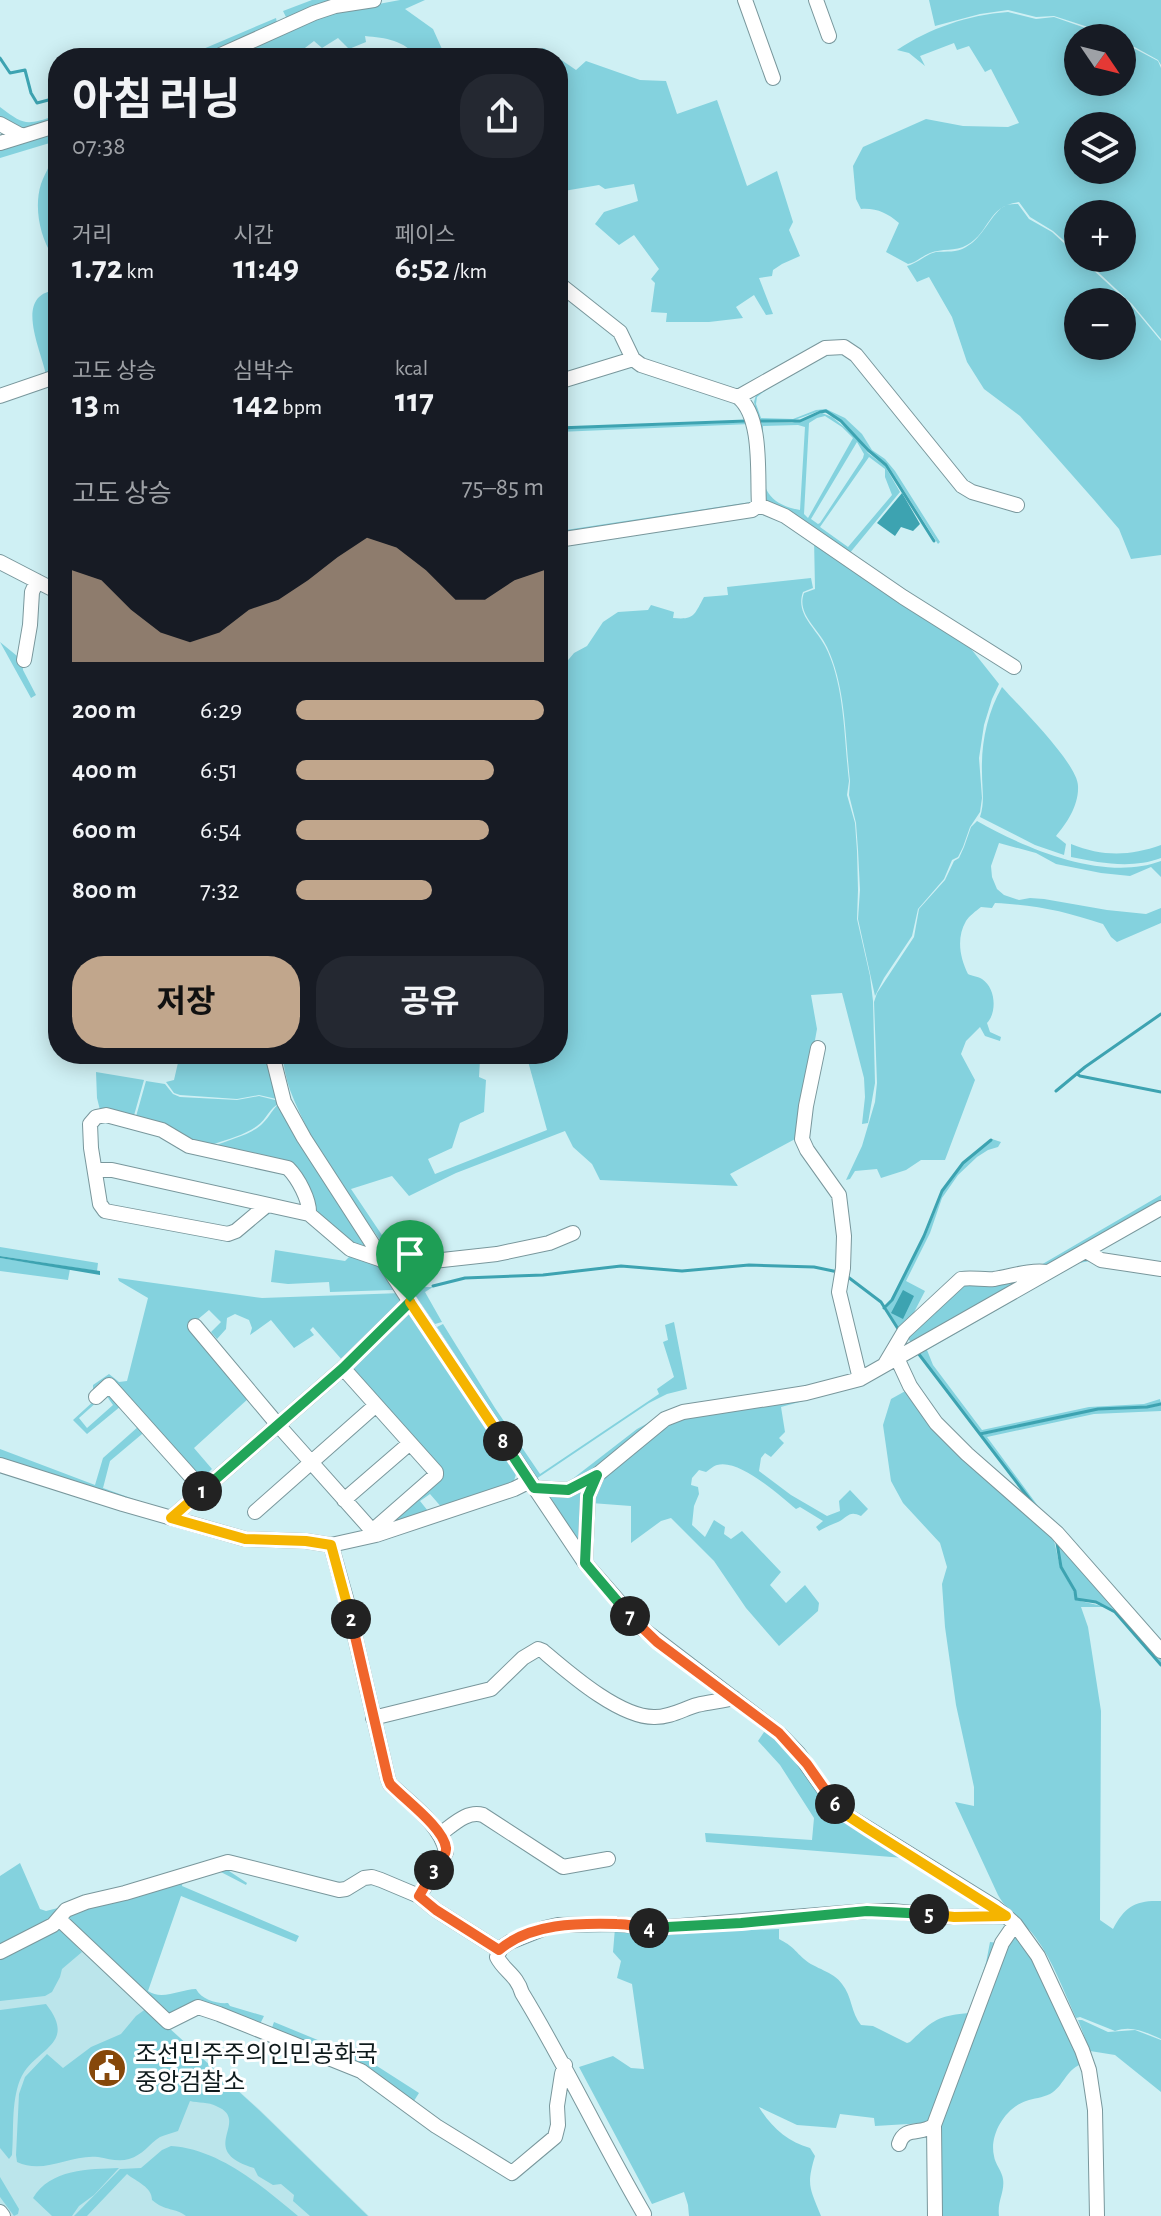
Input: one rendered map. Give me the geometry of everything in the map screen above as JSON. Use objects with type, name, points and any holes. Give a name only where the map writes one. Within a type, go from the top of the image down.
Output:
[{"type":"street","points":[[236,48],[314,13],[374,0]]},
{"type":"street","points":[[745,0],[773,78]]},
{"type":"street","points":[[816,0],[829,36]]},
{"type":"street","points":[[0,124],[22,136]]},
{"type":"street","points":[[0,143],[48,128]]},
{"type":"street","points":[[568,291],[620,332],[633,359],[641,365],[738,397],[744,402],[753,420],[759,505]]},
{"type":"street","points":[[738,397],[825,348],[844,347],[856,355],[962,486],[972,492],[1017,505]]},
{"type":"street","points":[[568,379],[633,359]]},
{"type":"street","points":[[0,396],[48,379]]},
{"type":"street","points":[[568,538],[752,510],[759,505]]},
{"type":"street","points":[[759,505],[785,516],[903,597],[1014,667]]},
{"type":"street","points":[[0,562],[48,587]]},
{"type":"street","points":[[24,660],[32,592],[37,581]]},
{"type":"street","points":[[818,1048],[802,1139],[839,1195],[844,1236],[839,1292],[860,1379]]},
{"type":"street","points":[[274,1064],[290,1114],[410,1302],[585,1563],[633,1620],[790,1743],[845,1814],[1011,1920],[1031,1944],[1089,2070],[1095,2110],[1097,2216]]},
{"type":"street","points":[[267,1205],[228,1234],[109,1213],[100,1206],[89,1128],[96,1117],[106,1115],[162,1130],[189,1146],[288,1168],[310,1207],[309,1214]]},
{"type":"street","points":[[96,1170],[112,1170],[309,1214],[350,1249],[385,1263],[407,1264],[497,1254],[549,1243],[573,1233]]},
{"type":"street","points":[[0,1465],[245,1539],[331,1545],[532,1484],[568,1490],[597,1475],[665,1419],[683,1412],[806,1393],[860,1379],[1161,1208]]},
{"type":"street","points":[[1086,1251],[1101,1260],[1161,1269]]},
{"type":"street","points":[[891,1361],[902,1333],[961,1279],[990,1279],[1035,1270],[1049,1272]]},
{"type":"street","points":[[171,1518],[343,1368],[410,1302]]},
{"type":"street","points":[[195,1326],[374,1533]]},
{"type":"street","points":[[891,1361],[936,1423],[1057,1533],[1161,1651]]},
{"type":"street","points":[[343,1368],[436,1472],[374,1533]]},
{"type":"street","points":[[96,1397],[109,1385],[203,1490]]},
{"type":"street","points":[[255,1512],[376,1405]]},
{"type":"street","points":[[344,1500],[410,1443]]},
{"type":"street","points":[[585,1563],[588,1496],[597,1475]]},
{"type":"street","points":[[331,1545],[390,1784],[440,1834],[446,1852],[419,1896]]},
{"type":"street","points":[[373,1718],[491,1689],[523,1658],[538,1649],[596,1693],[644,1716],[674,1714],[695,1705],[734,1698]]},
{"type":"street","points":[[440,1834],[476,1813],[563,1867],[608,1859]]},
{"type":"street","points":[[0,1952],[53,1925],[66,1910],[86,1902],[228,1862],[339,1890],[372,1877],[419,1896],[499,1950]]},
{"type":"street","points":[[644,2214],[517,1980],[499,1962],[499,1950],[510,1942],[558,1925],[616,1924],[656,1928],[867,1911],[1011,1920]]},
{"type":"street","points":[[59,1919],[168,2022],[194,2008],[203,2009],[345,2064],[375,2080],[436,2126],[512,2173],[555,2137],[565,2065]]},
{"type":"street","points":[[935,2216],[934,2125],[1011,1920]]},
{"type":"street","points":[[899,2144],[907,2132],[923,2131],[934,2125]]},
{"type":"shaded area","points":[[312,0],[340,0],[286,17],[283,11]]},
{"type":"shaded area","points":[[400,0],[425,0],[405,9],[433,29],[442,48],[407,48],[387,39],[365,36],[366,42],[351,48],[338,38],[322,48],[314,41],[305,48],[251,48],[341,11]]},
{"type":"shaded area","points":[[929,0],[1161,0],[1161,65],[1158,60],[1136,48],[1136,24],[1079,24],[1054,16],[1036,17],[1008,10],[935,26]]},
{"type":"shaded area","points":[[1008,12],[1036,19],[1054,17],[1074,24],[1064,24],[1064,96],[1136,96],[1136,49],[1158,61],[1161,68],[1161,339],[1136,309],[1136,288],[1115,288],[1098,272],[1136,272],[1136,200],[1064,200],[1064,241],[1030,217],[1019,202],[1001,208],[967,245],[927,254],[908,264],[886,252],[899,223],[882,212],[861,209],[856,199],[853,166],[863,147],[926,119],[963,126],[1008,127],[1019,123],[991,69],[985,72],[969,46],[957,50],[954,43],[920,56],[925,66],[909,53],[897,50],[936,29]]},
{"type":"shaded area","points":[[276,18],[277,23],[223,48],[206,48]]},
{"type":"shaded area","points":[[586,61],[640,80],[666,81],[677,114],[717,100],[747,186],[777,171],[793,222],[789,230],[800,256],[773,270],[772,276],[759,278],[773,314],[766,315],[754,295],[736,307],[743,318],[666,322],[667,313],[651,312],[655,283],[651,279],[659,269],[634,235],[619,245],[595,224],[604,212],[638,201],[634,184],[605,189],[599,185],[568,190],[568,64],[576,70]]},
{"type":"shaded area","points":[[0,107],[26,122],[48,118],[48,123],[25,129],[0,116]]},
{"type":"shaded area","points":[[48,132],[48,144],[0,158],[0,146]]},
{"type":"shaded area","points":[[48,169],[48,248],[38,215],[41,184]]},
{"type":"shaded area","points":[[1018,204],[1029,219],[1064,243],[1064,272],[1095,272],[1113,288],[1064,288],[1064,360],[1136,360],[1136,311],[1161,341],[1161,555],[1131,559],[1119,529],[1095,501],[1020,416],[984,389],[967,362],[952,317],[929,277],[917,282],[907,266],[932,253],[966,247],[1007,205]]},
{"type":"shaded area","points":[[48,292],[46,375],[33,324],[36,301]]},
{"type":"shaded area","points":[[833,348],[850,356],[827,355],[792,372],[757,397],[761,418],[793,419],[816,410],[826,409],[845,418],[895,471],[940,542],[938,544],[887,464],[869,450],[841,420],[826,411],[819,411],[792,421],[758,420],[754,402],[756,395],[797,368]]},
{"type":"shaded area","points":[[822,413],[832,417],[885,466],[900,492],[849,554],[775,509],[761,492],[760,422],[792,423]],"holes":[[[825,416],[853,438],[808,518],[804,514],[809,423]],[[763,426],[805,427],[800,510],[784,506],[767,490],[762,468]],[[857,442],[863,458],[820,523],[811,519]],[[869,457],[885,469],[892,495],[848,547],[820,527]]]},
{"type":"shaded area","points":[[753,422],[754,497],[751,424],[568,432],[568,429]]},
{"type":"shaded area","points":[[902,493],[920,524],[913,531],[901,527],[895,536],[877,523]]},
{"type":"shaded area","points":[[754,499],[754,504],[568,535],[568,530],[751,502]]},
{"type":"shaded area","points":[[814,538],[905,602],[905,607],[933,624],[938,622],[964,640],[999,684],[984,725],[979,758],[980,812],[944,879],[918,909],[912,936],[875,996],[858,919],[860,890],[856,823],[849,795],[841,695],[827,647],[806,615],[802,601],[804,593],[815,589]]},
{"type":"shaded area","points":[[811,578],[813,588],[803,592],[802,607],[825,646],[836,677],[849,781],[847,795],[855,823],[857,919],[873,1001],[875,1083],[868,1123],[862,1124],[864,1078],[842,993],[811,995],[817,1029],[797,1138],[730,1174],[738,1186],[600,1180],[592,1164],[573,1147],[565,1131],[456,1173],[409,1196],[392,1176],[351,1189],[400,1262],[397,1263],[311,1136],[290,1090],[284,1064],[480,1064],[479,1077],[486,1080],[484,1112],[460,1123],[452,1148],[428,1159],[435,1174],[547,1130],[529,1064],[568,1064],[568,660],[587,646],[603,622],[618,612],[648,610],[651,605],[674,612],[673,618],[686,618],[696,612],[704,597],[728,595],[727,587]]},
{"type":"shaded area","points":[[0,642],[22,660],[23,670],[36,695],[31,698]]},
{"type":"shaded area","points":[[1002,687],[1058,750],[1075,776],[1078,793],[1074,807],[1056,836],[1066,844],[1064,855],[1035,845],[980,817],[984,740],[992,707]]},
{"type":"shaded area","points":[[977,821],[1042,851],[1091,865],[1116,868],[1161,861],[1161,877],[1151,867],[1130,876],[1101,873],[1056,864],[1036,853],[999,843],[991,866],[997,889],[1004,895],[1019,900],[1044,899],[1146,914],[1161,908],[1161,923],[1117,942],[1103,924],[1050,909],[995,903],[992,908],[981,907],[967,919],[963,928],[961,955],[968,974],[982,979],[990,988],[994,1007],[987,1023],[990,1032],[1001,1037],[1000,1041],[985,1036],[980,1027],[966,1041],[961,1054],[975,1080],[945,1160],[921,1160],[906,1170],[881,1178],[877,1169],[855,1171],[846,1180],[862,1146],[875,1102],[874,1002],[877,993],[914,937],[919,909],[945,880],[954,861],[959,858],[971,827]]},
{"type":"shaded area","points":[[1071,844],[1116,854],[1161,845],[1161,858],[1127,864],[1093,861],[1071,857]]},
{"type":"shaded area","points":[[178,1064],[271,1064],[281,1100],[259,1095],[237,1099],[180,1095],[174,1093],[166,1082],[174,1080]]},
{"type":"shaded area","points":[[96,1072],[144,1080],[133,1119],[101,1114]]},
{"type":"shaded area","points":[[146,1081],[165,1084],[180,1097],[237,1100],[259,1096],[283,1102],[372,1249],[354,1248],[315,1212],[293,1170],[215,1146],[258,1127],[280,1103],[273,1108],[252,1129],[210,1148],[135,1120]]},
{"type":"shaded area","points":[[992,1139],[1001,1142],[998,1147],[977,1157],[958,1175],[942,1198],[930,1233],[906,1281],[925,1291],[908,1324],[900,1330],[886,1308],[925,1237],[943,1191],[963,1163]]},
{"type":"shaded area","points":[[1161,1195],[1161,1203],[1045,1268],[1034,1269]]},
{"type":"shaded area","points":[[271,1209],[314,1220],[349,1251],[384,1266],[400,1288],[330,1292],[329,1282],[271,1282],[275,1250],[345,1261],[350,1256],[309,1219],[274,1211],[230,1239],[174,1229],[232,1236]]},
{"type":"shaded area","points":[[0,1247],[98,1263],[97,1271],[0,1256]]},
{"type":"shaded area","points":[[0,1258],[70,1269],[68,1280],[0,1271]]},
{"type":"shaded area","points":[[0,1258],[100,1271],[100,1275]]},
{"type":"shaded area","points":[[1079,1258],[1091,1258],[927,1350],[933,1365],[982,1430],[1089,1407],[1144,1404],[1160,1399],[1161,1403],[1096,1409],[980,1434],[917,1350]]},
{"type":"shaded area","points":[[413,1268],[416,1268],[414,1279],[418,1287],[433,1287],[425,1292],[442,1322],[435,1324],[408,1285]]},
{"type":"shaded area","points":[[1036,1273],[912,1344],[905,1334],[954,1287]]},
{"type":"shaded area","points":[[118,1278],[262,1298],[402,1293],[402,1302],[343,1361],[313,1327],[310,1330],[314,1335],[294,1348],[271,1320],[250,1335],[252,1328],[249,1320],[235,1314],[227,1318],[226,1329],[217,1339],[211,1332],[221,1322],[209,1310],[191,1325],[249,1398],[194,1448],[212,1469],[200,1480],[112,1381],[93,1395],[93,1385],[109,1374],[119,1382],[127,1381],[148,1298]]},
{"type":"shaded area","points":[[903,1290],[914,1296],[903,1319],[891,1313]]},
{"type":"shaded area","points":[[408,1309],[517,1471],[513,1484],[443,1509],[430,1494],[420,1501],[428,1511],[389,1525],[442,1474],[348,1367]]},
{"type":"shaded area","points":[[674,1322],[687,1389],[649,1403],[536,1479],[437,1327],[443,1324],[540,1474],[659,1394],[657,1389],[674,1377],[663,1342],[668,1340],[665,1325]]},
{"type":"shaded area","points":[[909,1389],[1032,1512],[1161,1653],[1161,1664],[1116,1612],[1097,1602],[1077,1599],[1062,1568],[1053,1536],[1060,1567],[1076,1600],[1106,1607],[1081,1607],[1088,1627],[1101,1711],[1100,1920],[1113,1929],[1132,1906],[1161,1901],[1161,2039],[1133,2029],[1115,2031],[1076,2018],[1042,1947],[998,1895],[955,1802],[974,1806],[974,1787],[956,1705],[945,1627],[942,1584],[947,1567],[940,1543],[903,1503],[891,1481],[883,1425],[891,1399]]},
{"type":"shaded area","points":[[110,1390],[148,1429],[110,1461],[103,1488],[161,1509],[0,1461],[0,1449],[95,1485],[103,1458],[139,1426],[121,1406],[87,1434],[73,1420],[96,1399],[98,1401],[79,1418],[87,1428],[113,1405],[106,1395]]},
{"type":"shaded area","points":[[818,1394],[818,1397],[781,1407],[785,1432],[779,1438],[784,1443],[771,1457],[765,1453],[759,1471],[827,1516],[840,1511],[839,1501],[850,1490],[868,1509],[861,1516],[851,1514],[819,1531],[816,1527],[823,1521],[800,1507],[796,1509],[759,1480],[736,1467],[717,1465],[706,1472],[699,1470],[692,1478],[691,1485],[698,1487],[699,1494],[692,1525],[705,1537],[714,1520],[725,1527],[724,1534],[731,1539],[742,1531],[781,1572],[770,1585],[786,1603],[805,1585],[819,1603],[818,1611],[779,1646],[746,1608],[714,1561],[671,1518],[661,1521],[631,1543],[631,1506],[591,1503],[599,1485],[615,1466],[652,1436],[686,1415]]},
{"type":"shaded area","points":[[1161,1405],[1161,1411],[1094,1414],[987,1437],[1038,1506],[1161,1641],[1035,1505],[981,1435],[1097,1410]]},
{"type":"shaded area","points":[[659,1417],[580,1481],[562,1487],[637,1429]]},
{"type":"shaded area","points":[[584,1488],[584,1552],[546,1490]]},
{"type":"shaded area","points":[[766,1729],[807,1772],[904,1858],[706,1842],[705,1833],[812,1840],[814,1818],[780,1765],[758,1741]]},
{"type":"shaded area","points":[[20,1863],[40,1909],[46,1911],[78,1903],[56,1918],[0,1946],[0,1876]]},
{"type":"shaded area","points":[[220,1865],[246,1885],[217,1870],[183,1880],[182,1886],[299,1936],[296,1942],[181,1896],[148,1991],[165,1995],[196,1989],[210,2000],[264,2016],[258,2028],[221,2012],[168,2016],[68,1918],[71,1913]]},
{"type":"shaded area","name":"조선민주주의인민공화국 중앙검찰소","points":[[61,1925],[369,2216],[0,2216],[0,1955]]},
{"type":"shaded area","points":[[58,1927],[82,1952],[62,1969],[52,1992],[45,1996],[0,2001],[0,1956]]},
{"type":"shaded area","points":[[615,1928],[650,1934],[779,1929],[779,1939],[842,1984],[861,2025],[873,2026],[907,2043],[936,2020],[969,2013],[990,1942],[998,1943],[930,2119],[925,2123],[875,2126],[874,2118],[840,2114],[836,2128],[797,2125],[759,2107],[781,2133],[810,2148],[815,2156],[810,2187],[821,2216],[689,2216],[684,2192],[652,2204],[579,2067],[613,2056],[631,2068],[644,2069],[632,1984],[617,1978],[621,1961],[613,1952]]},
{"type":"shaded area","points":[[1019,1937],[1081,2064],[1055,2091],[1018,2105],[1000,2123],[993,2148],[1003,2179],[999,2216],[938,2216],[937,2133],[1006,1945],[1012,1938]]},
{"type":"shaded area","points":[[46,2004],[55,2018],[58,2029],[56,2038],[26,2069],[20,2080],[14,2108],[12,2155],[9,2159],[0,2148],[0,2010]]},
{"type":"shaded area","points":[[147,2008],[259,2110],[368,2216],[310,2216],[293,2201],[294,2195],[281,2184],[273,2185],[258,2176],[254,2168],[237,2161],[228,2153],[225,2144],[229,2119],[226,2112],[207,2103],[190,2101],[178,2131],[160,2137],[129,2159],[88,2157],[37,2166],[17,2162],[19,2094],[25,2077],[47,2054],[63,2068],[91,2047],[121,2034]]},
{"type":"shaded area","points":[[1078,2020],[1108,2032],[1135,2030],[1161,2040],[1161,2092],[1115,2055],[1090,2051]]},
{"type":"shaded area","points":[[274,2022],[325,2043],[352,2050],[419,2093],[412,2104],[270,2033]]},
{"type":"shaded area","points":[[171,2146],[206,2154],[223,2162],[255,2181],[298,2216],[186,2216],[157,2204],[147,2188],[127,2174],[87,2216],[74,2216],[120,2169],[141,2168]]},
{"type":"shaded area","points":[[119,2168],[72,2216],[52,2216],[33,2198],[49,2181],[71,2172]]},
{"type":"shaded area","points":[[0,2177],[19,2209],[14,2216],[0,2197]]},
{"type":"waterway","points":[[0,58],[10,73],[25,70],[37,103],[48,100]]},
{"type":"waterway","points":[[759,421],[800,421],[826,411],[841,421],[886,465],[934,541]]},
{"type":"waterway","points":[[568,428],[746,421]]},
{"type":"waterway","points":[[1056,1091],[1161,1014]]},
{"type":"waterway","points":[[1077,1074],[1161,1092]]},
{"type":"waterway","points":[[884,1308],[892,1300],[924,1236],[942,1191],[963,1163],[991,1140]]},
{"type":"waterway","points":[[433,1286],[465,1278],[543,1275],[621,1266],[682,1271],[749,1265],[814,1267],[838,1272]]},
{"type":"waterway","points":[[848,1277],[881,1302],[900,1332]]},
{"type":"waterway","points":[[918,1353],[1034,1505]]},
{"type":"waterway","points":[[980,1434],[1098,1409],[1161,1404]]},
{"type":"waterway","points":[[1057,1543],[1061,1567],[1075,1591],[1076,1599],[1096,1602],[1115,1612],[1161,1665]]},
{"type":"place","name":"조선민주주의인민공화국 중앙검찰소","points":[[107,2068]]},
{"type":"route","points":[[410,1302],[534,1488],[568,1490],[597,1475],[588,1496],[585,1563],[633,1620],[657,1642],[790,1743],[845,1814],[1006,1916],[954,1917],[867,1911],[656,1928],[616,1924],[558,1925],[510,1942],[499,1950],[419,1896],[446,1852],[446,1847],[440,1834],[388,1779],[331,1545],[245,1539],[171,1518],[343,1368],[410,1302]]}]
